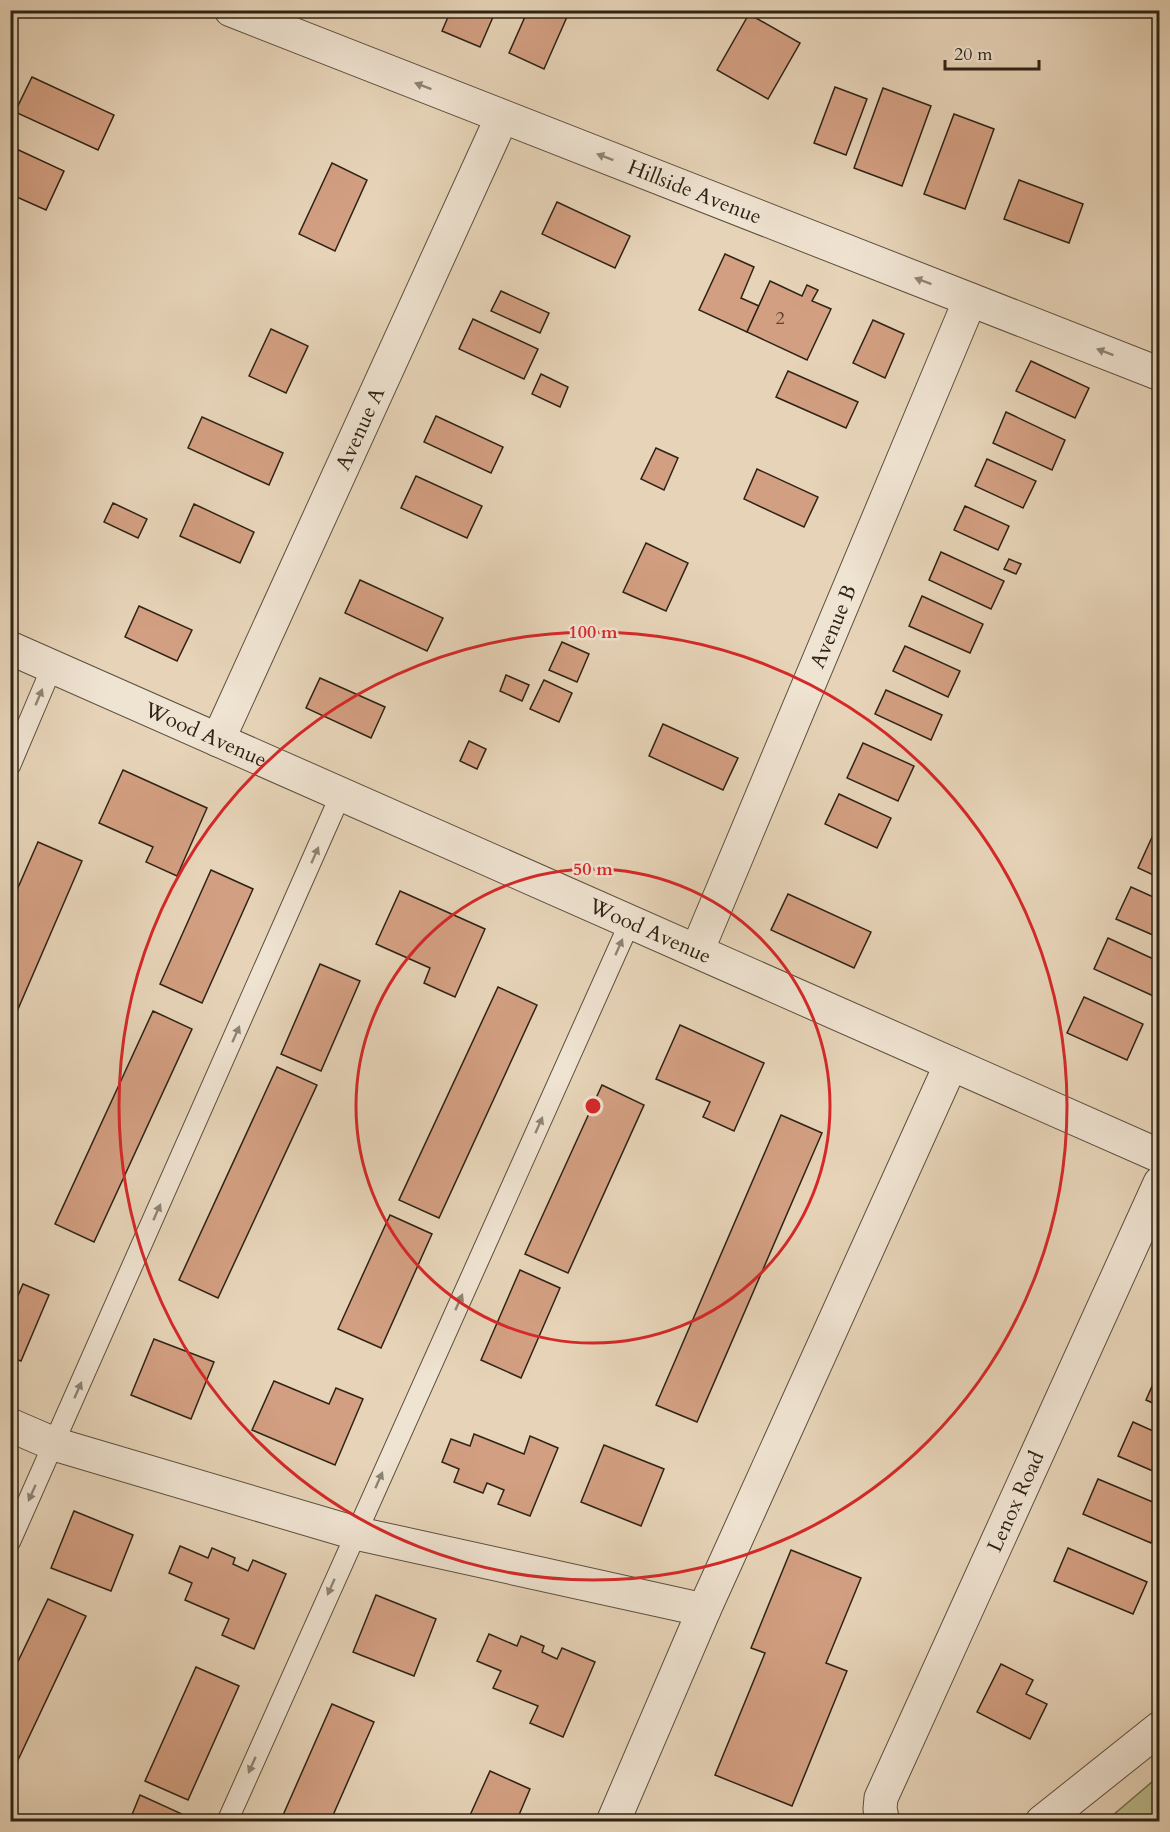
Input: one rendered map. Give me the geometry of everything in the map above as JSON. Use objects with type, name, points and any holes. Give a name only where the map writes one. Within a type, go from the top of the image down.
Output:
[{"type":"street","name":"Hillside Avenue","points":[[231,10],[1160,374]]},
{"type":"street","name":"Avenue A","points":[[218,740],[502,117]]},
{"type":"street","name":"Avenue B","points":[[697,951],[970,300]]},
{"type":"street","name":"Wood Avenue","points":[[10,648],[1160,1156]]},
{"type":"street","points":[[613,1821],[704,1610],[951,1064]]},
{"type":"street","name":"Lenox Road","points":[[883,1821],[880,1809],[881,1797],[1160,1183]]},
{"type":"street","points":[[10,1425],[54,1444],[355,1533],[704,1610]]},
{"type":"street","points":[[1042,1821],[1160,1728]]},
{"type":"lane","points":[[10,766],[52,667]]},
{"type":"lane","points":[[10,1542],[342,794]]},
{"type":"lane","points":[[227,1821],[630,922]]},
{"type":"shaded area","points":[[1159,1776],[1159,1821],[1106,1821]]},
{"type":"building","points":[[451,10],[496,10],[480,47],[442,31]]},
{"type":"building","points":[[528,10],[570,10],[544,69],[509,53]]},
{"type":"building","points":[[749,14],[800,43],[768,99],[717,70]]},
{"type":"building","points":[[32,77],[114,115],[98,150],[15,112]]},
{"type":"building","points":[[835,87],[867,99],[846,155],[814,143]]},
{"type":"building","points":[[883,88],[931,106],[902,186],[854,168]]},
{"type":"building","points":[[954,114],[994,129],[965,209],[924,194]]},
{"type":"building","points":[[10,146],[64,171],[46,210],[10,194]]},
{"type":"building","points":[[332,163],[367,180],[335,251],[299,234]]},
{"type":"building","points":[[1019,180],[1083,204],[1069,243],[1004,219]]},
{"type":"building","points":[[557,202],[630,236],[615,268],[542,234]]},
{"type":"building","points":[[725,254],[754,267],[741,298],[759,306],[747,332],[699,310]]},
{"type":"building","points":[[770,281],[802,296],[807,285],[818,290],[812,301],[831,309],[807,360],[747,332]]},
{"type":"building","points":[[501,291],[549,313],[540,333],[491,311]]},
{"type":"building","points":[[473,319],[538,349],[524,379],[459,349]]},
{"type":"building","points":[[873,320],[904,334],[885,378],[853,363]]},
{"type":"building","points":[[271,329],[308,346],[286,393],[249,376]]},
{"type":"building","points":[[1031,361],[1089,388],[1075,418],[1016,391]]},
{"type":"building","points":[[788,371],[858,402],[846,428],[776,397]]},
{"type":"building","points":[[541,374],[568,387],[560,407],[532,394]]},
{"type":"building","points":[[1006,412],[1065,440],[1052,470],[993,443]]},
{"type":"building","points":[[436,416],[503,447],[491,473],[424,442]]},
{"type":"building","points":[[202,417],[283,453],[269,485],[188,448]]},
{"type":"building","points":[[656,448],[678,458],[664,490],[641,479]]},
{"type":"building","points":[[987,459],[1036,481],[1023,508],[975,486]]},
{"type":"building","points":[[757,469],[818,497],[804,527],[744,499]]},
{"type":"building","points":[[416,476],[482,506],[467,538],[401,508]]},
{"type":"building","points":[[113,503],[147,519],[138,538],[104,522]]},
{"type":"building","points":[[194,504],[254,532],[240,563],[180,536]]},
{"type":"building","points":[[965,506],[1009,526],[998,550],[954,530]]},
{"type":"building","points":[[646,543],[688,563],[666,611],[623,592]]},
{"type":"building","points":[[941,552],[1004,581],[991,609],[929,580]]},
{"type":"building","points":[[1009,559],[1021,564],[1016,574],[1004,569]]},
{"type":"building","points":[[360,580],[443,618],[427,651],[345,613]]},
{"type":"building","points":[[922,596],[983,624],[970,653],[909,626]]},
{"type":"building","points":[[139,606],[192,630],[177,661],[125,637]]},
{"type":"building","points":[[562,642],[589,654],[577,682],[549,670]]},
{"type":"building","points":[[905,646],[960,671],[948,697],[893,671]]},
{"type":"building","points":[[506,675],[529,685],[522,701],[500,691]]},
{"type":"building","points":[[320,678],[385,707],[371,738],[306,708]]},
{"type":"building","points":[[544,680],[572,693],[559,722],[530,709]]},
{"type":"building","points":[[886,690],[942,715],[931,740],[875,714]]},
{"type":"building","points":[[663,724],[738,758],[723,790],[649,756]]},
{"type":"building","points":[[469,741],[486,749],[477,769],[460,761]]},
{"type":"building","points":[[863,743],[914,766],[898,801],[847,778]]},
{"type":"building","points":[[123,770],[207,808],[177,876],[146,862],[153,847],[99,823]]},
{"type":"building","points":[[839,794],[891,818],[877,848],[825,824]]},
{"type":"building","points":[[1153,835],[1160,839],[1160,878],[1138,868]]},
{"type":"building","points":[[38,842],[82,861],[12,1023],[10,906]]},
{"type":"building","points":[[211,870],[253,889],[202,1003],[160,984]]},
{"type":"building","points":[[1131,887],[1160,900],[1160,938],[1116,919]]},
{"type":"building","points":[[400,891],[485,929],[455,997],[424,983],[430,968],[376,944]]},
{"type":"building","points":[[788,894],[871,932],[854,968],[771,930]]},
{"type":"building","points":[[1108,938],[1160,962],[1160,999],[1094,969]]},
{"type":"building","points":[[320,964],[360,981],[321,1071],[281,1054]]},
{"type":"building","points":[[498,987],[537,1005],[439,1218],[399,1200]]},
{"type":"building","points":[[1084,997],[1143,1024],[1127,1060],[1067,1033]]},
{"type":"building","points":[[153,1011],[192,1029],[94,1242],[55,1224]]},
{"type":"building","points":[[680,1025],[764,1063],[734,1131],[703,1117],[710,1102],[656,1079]]},
{"type":"building","points":[[277,1067],[317,1085],[218,1298],[179,1280]]},
{"type":"building","points":[[602,1085],[644,1105],[568,1273],[525,1254]]},
{"type":"building","points":[[781,1115],[822,1133],[697,1422],[656,1405]]},
{"type":"building","points":[[390,1215],[432,1234],[381,1348],[338,1329]]},
{"type":"building","points":[[520,1270],[560,1288],[521,1378],[481,1360]]},
{"type":"building","points":[[23,1284],[49,1295],[21,1361],[10,1357],[10,1298],[16,1300]]},
{"type":"building","points":[[154,1339],[214,1362],[191,1419],[131,1395]]},
{"type":"building","points":[[1160,1368],[1160,1406],[1146,1400]]},
{"type":"building","points":[[274,1381],[329,1404],[336,1388],[363,1399],[335,1465],[252,1430]]},
{"type":"building","points":[[1133,1422],[1160,1434],[1160,1474],[1118,1456]]},
{"type":"building","points":[[474,1434],[524,1454],[530,1436],[558,1448],[530,1516],[498,1504],[504,1490],[487,1483],[483,1493],[454,1482],[459,1469],[442,1462],[451,1439],[470,1446]]},
{"type":"building","points":[[604,1445],[664,1469],[641,1526],[581,1502]]},
{"type":"building","points":[[1098,1479],[1160,1505],[1160,1522],[1151,1543],[1083,1514]]},
{"type":"building","points":[[74,1511],[133,1535],[111,1591],[51,1568]]},
{"type":"building","points":[[180,1546],[208,1558],[212,1548],[235,1558],[233,1564],[248,1571],[253,1560],[286,1574],[254,1649],[222,1635],[229,1619],[185,1600],[192,1583],[169,1573]]},
{"type":"building","points":[[1068,1548],[1147,1582],[1133,1614],[1054,1581]]},
{"type":"building","points":[[791,1550],[861,1578],[826,1663],[847,1671],[792,1806],[715,1775],[765,1653],[751,1648]]},
{"type":"building","points":[[376,1595],[436,1619],[414,1676],[353,1652]]},
{"type":"building","points":[[48,1599],[86,1616],[10,1777],[10,1678]]},
{"type":"building","points":[[489,1634],[517,1646],[521,1636],[544,1646],[542,1652],[557,1659],[562,1648],[595,1662],[563,1737],[530,1723],[538,1706],[493,1688],[501,1671],[477,1661]]},
{"type":"building","points":[[1001,1664],[1033,1680],[1026,1694],[1047,1704],[1030,1739],[977,1712]]},
{"type":"building","points":[[196,1667],[239,1686],[188,1800],[145,1781]]},
{"type":"building","points":[[332,1704],[374,1722],[330,1822],[280,1822]]},
{"type":"building","points":[[490,1771],[530,1789],[516,1822],[467,1822]]},
{"type":"building","points":[[140,1795],[182,1814],[178,1822],[129,1822]]}]
